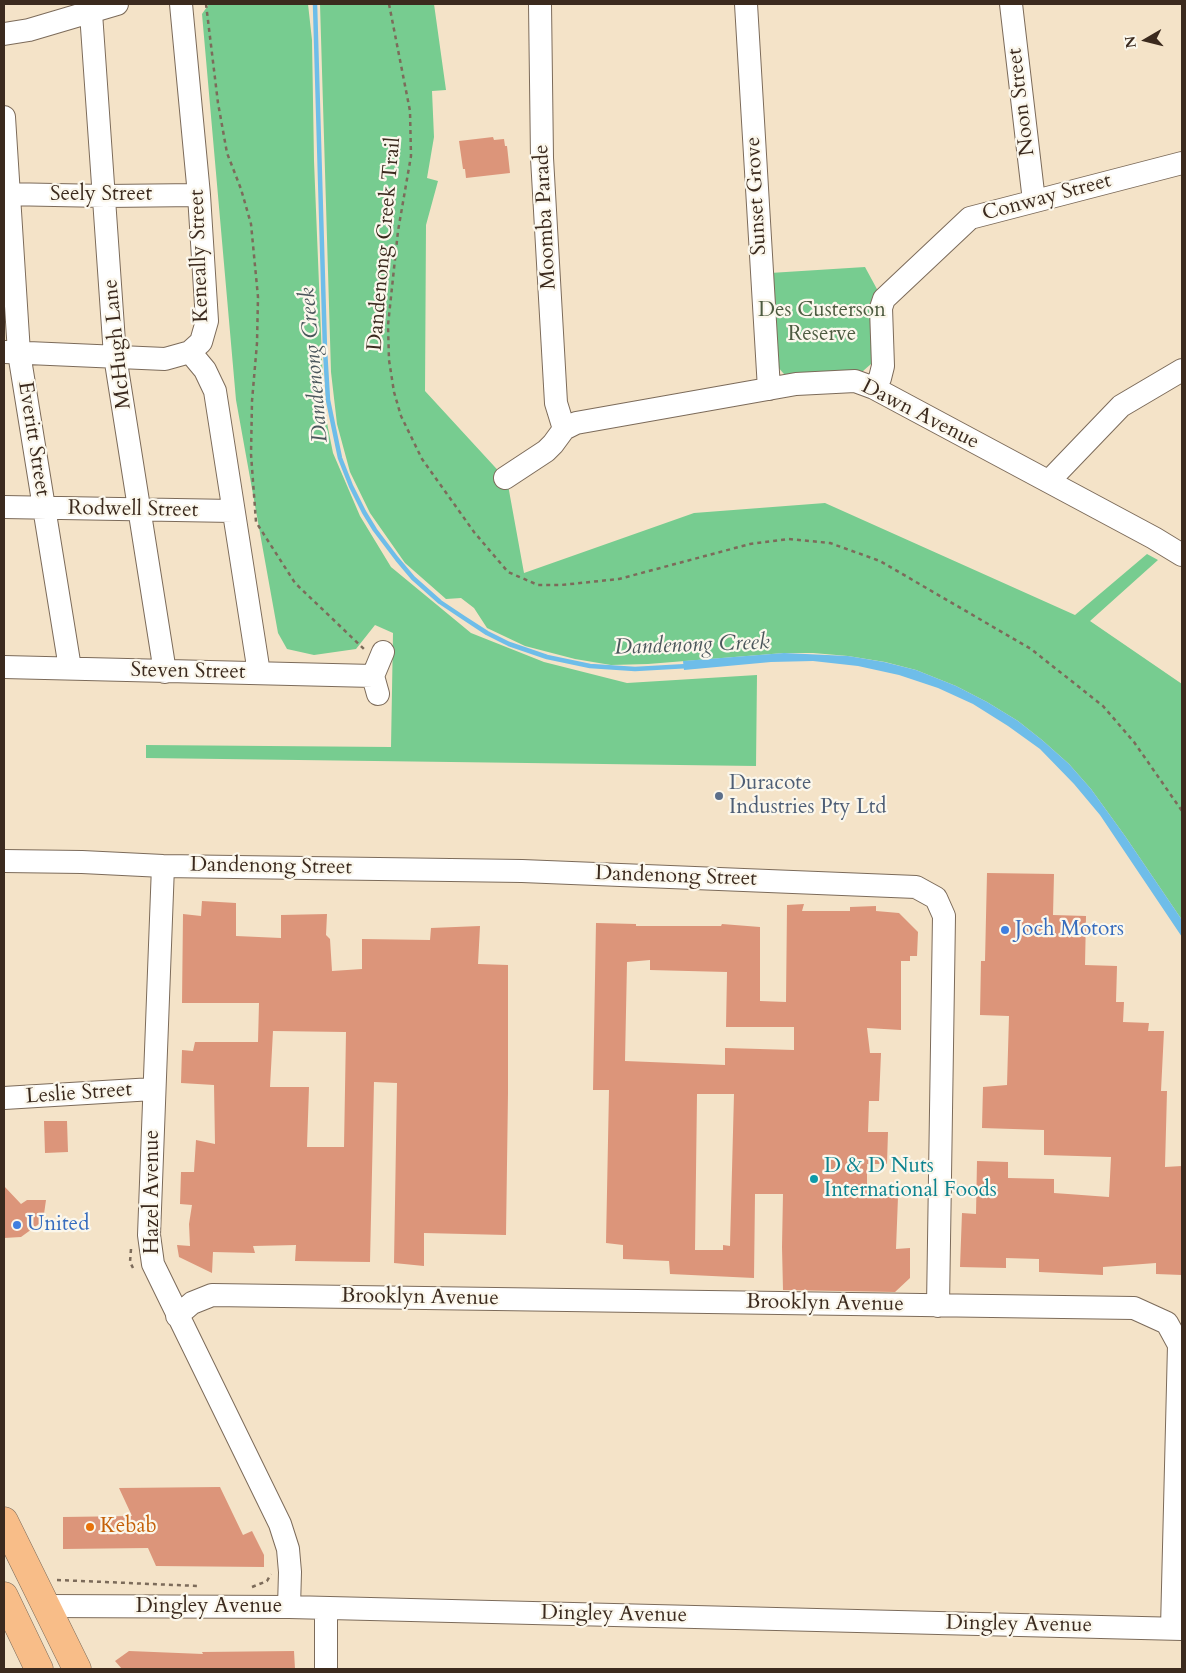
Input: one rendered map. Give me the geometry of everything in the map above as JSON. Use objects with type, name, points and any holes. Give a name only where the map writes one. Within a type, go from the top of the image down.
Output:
[{"type":"main road","points":[[4,1521],[77,1669]]},
{"type":"main road","points":[[40,1669],[7,1607],[46,1606]]},
{"type":"street","points":[[4,34],[29,30],[90,8],[117,4]]},
{"type":"street","name":"Keneally Street","points":[[181,4],[199,195],[207,322],[201,342],[190,352],[205,370],[215,391],[259,673]]},
{"type":"street","name":"Moomba Parade","points":[[540,4],[542,158],[556,403],[564,429]]},
{"type":"street","name":"Sunset Grove","points":[[746,4],[769,389]]},
{"type":"street","name":"Noon Street","points":[[1011,4],[1034,201]]},
{"type":"street","name":"McHugh Lane","points":[[90,8],[115,356],[165,672]]},
{"type":"street","name":"Everitt Street","points":[[4,118],[11,353],[45,508],[70,668]]},
{"type":"street","name":"Conway Street","points":[[874,388],[880,378],[883,366],[881,308],[884,298],[970,218],[1182,163]]},
{"type":"street","name":"Seely Street","points":[[6,194],[199,195]]},
{"type":"street","points":[[11,353],[165,359],[190,352]]},
{"type":"street","points":[[1049,482],[1121,406],[1182,370]]},
{"type":"street","name":"Dawn Avenue","points":[[564,429],[576,423],[796,384],[855,381],[874,388],[1182,555]]},
{"type":"street","points":[[505,478],[546,451],[564,429]]},
{"type":"street","name":"Rodwell Street","points":[[4,507],[233,512]]},
{"type":"street","name":"Steven Street","points":[[4,667],[165,672],[378,671]]},
{"type":"street","name":"Dandenong Street","points":[[4,861],[163,866],[522,871],[916,887],[936,898],[944,916],[938,1306]]},
{"type":"street","name":"Hazel Avenue","points":[[163,866],[149,1235],[153,1264],[280,1524],[288,1549],[290,1572],[289,1607]]},
{"type":"street","name":"Leslie Street","points":[[4,1098],[154,1089]]},
{"type":"street","name":"Brooklyn Avenue","points":[[177,1316],[192,1303],[212,1295],[1134,1308],[1167,1323],[1179,1345],[1177,1629]]},
{"type":"street","name":"Dingley Avenue","points":[[46,1606],[289,1607],[1177,1629]]},
{"type":"street","points":[[326,1608],[326,1669]]},
{"type":"path","points":[[206,4],[218,103],[227,153],[241,189],[251,224],[258,297],[251,454],[256,522],[295,584],[378,671]]},
{"type":"path","name":"Dandenong Creek Trail","points":[[389,4],[410,111],[411,156],[398,230],[388,325],[389,360],[394,392],[401,416],[422,459],[474,532],[508,572],[538,584],[571,584],[620,580],[750,544],[788,539],[830,543],[880,561],[1031,649],[1103,706],[1134,742],[1182,811]]},
{"type":"path","points":[[131,1242],[130,1262],[135,1270]]},
{"type":"path","points":[[250,1588],[266,1581],[272,1567]]},
{"type":"path","points":[[32,1576],[47,1579],[122,1584],[205,1587]]},
{"type":"green space","points":[[209,4],[308,4],[312,40],[314,161],[324,408],[333,453],[360,516],[391,567],[471,633],[544,662],[627,683],[757,675],[756,766],[146,758],[146,745],[391,747],[393,633],[375,625],[356,649],[314,655],[287,649],[278,633],[236,400],[202,14]]},
{"type":"green space","points":[[320,4],[434,4],[446,90],[432,91],[434,137],[427,178],[438,181],[426,225],[425,391],[505,478],[508,485],[524,573],[694,513],[825,503],[1075,615],[1147,554],[1158,560],[1090,621],[1182,684],[1182,920],[1091,789],[1069,764],[1018,721],[956,686],[916,670],[885,662],[813,653],[784,653],[648,664],[611,665],[575,659],[525,646],[487,628],[474,608],[461,598],[446,599],[405,563],[370,513],[350,472],[337,424],[331,372]]},
{"type":"green space","name":"Des Custerson Reserve","points":[[865,267],[878,291],[874,360],[871,364],[863,371],[789,376],[784,374],[777,366],[770,273]]},
{"type":"water","points":[[784,653],[848,656],[916,670],[956,686],[1018,721],[1069,764],[1091,789],[1182,920],[1182,937],[1100,815],[1074,784],[1040,749],[973,704],[938,688],[899,675],[858,666],[813,661],[771,662],[684,670],[683,661]]},
{"type":"building","points":[[493,137],[494,140],[504,139],[505,146],[507,146],[510,173],[466,178],[459,141]]},
{"type":"building","points":[[987,873],[1054,874],[1053,915],[1086,916],[1085,965],[1117,966],[1116,1002],[1124,1002],[1123,1022],[1149,1023],[1148,1031],[1164,1031],[1161,1091],[1167,1091],[1165,1167],[1182,1166],[1182,1275],[1156,1274],[1156,1263],[1103,1267],[1103,1275],[1039,1272],[1039,1259],[1006,1258],[1006,1268],[960,1267],[962,1213],[976,1214],[977,1161],[1008,1162],[1008,1178],[1054,1179],[1054,1193],[1109,1197],[1111,1157],[1044,1155],[1044,1130],[982,1128],[983,1087],[1007,1085],[1009,1016],[980,1015],[981,961],[985,961]]},
{"type":"building","points":[[202,901],[236,903],[236,936],[281,938],[281,915],[327,914],[326,935],[330,939],[332,971],[362,969],[362,939],[430,940],[431,928],[480,926],[478,964],[508,965],[506,1235],[424,1233],[424,1266],[394,1263],[397,1083],[374,1082],[370,1262],[295,1261],[296,1245],[253,1246],[255,1253],[213,1252],[212,1273],[179,1257],[177,1245],[190,1246],[189,1224],[192,1205],[180,1204],[181,1172],[194,1172],[196,1140],[215,1144],[214,1085],[181,1083],[182,1050],[193,1051],[195,1042],[258,1042],[259,1003],[182,1003],[183,914],[201,916]],"holes":[[[273,1031],[346,1032],[344,1147],[307,1147],[309,1087],[270,1087]]]},
{"type":"building","points":[[804,904],[802,911],[850,911],[850,907],[876,906],[876,911],[899,913],[918,932],[917,956],[910,956],[910,961],[901,961],[901,1030],[867,1028],[870,1053],[881,1053],[879,1101],[869,1101],[868,1132],[888,1132],[887,1164],[867,1164],[867,1196],[898,1197],[896,1249],[910,1248],[910,1278],[895,1292],[783,1290],[783,1194],[755,1194],[754,1278],[670,1274],[669,1261],[623,1259],[623,1245],[606,1243],[609,1090],[593,1090],[596,923],[636,924],[636,926],[721,926],[722,924],[760,927],[760,1001],[786,1002],[787,905]],"holes":[[[650,960],[650,970],[727,972],[726,1027],[794,1027],[794,1050],[725,1048],[725,1065],[625,1061],[627,962]],[[697,1094],[734,1094],[730,1246],[723,1245],[723,1250],[695,1250]]]},
{"type":"building","points":[[44,1121],[67,1121],[68,1152],[45,1153]]},
{"type":"building","points":[[4,1186],[21,1204],[27,1200],[46,1200],[43,1221],[21,1237],[4,1238]]},
{"type":"building","points":[[220,1487],[243,1535],[252,1531],[264,1555],[264,1567],[156,1566],[148,1548],[63,1549],[63,1517],[132,1516],[119,1488]]},
{"type":"building","points":[[129,1651],[203,1654],[202,1652],[294,1651],[295,1669],[122,1669],[115,1661]]},
{"type":"waterway","name":"Dandenong Creek","points":[[315,4],[328,400],[340,458],[364,512],[375,530],[413,578],[440,602],[487,633],[509,644],[547,657],[590,666],[635,669],[688,666]]},
{"type":"place","name":"Duracote Industries Pty Ltd","points":[[719,796]]},
{"type":"place","name":"Joch Motors","points":[[1005,930]]},
{"type":"place","name":"D & D Nuts International Foods","points":[[814,1179]]},
{"type":"place","name":"United","points":[[17,1225]]},
{"type":"place","name":"Kebab","points":[[90,1527]]}]
